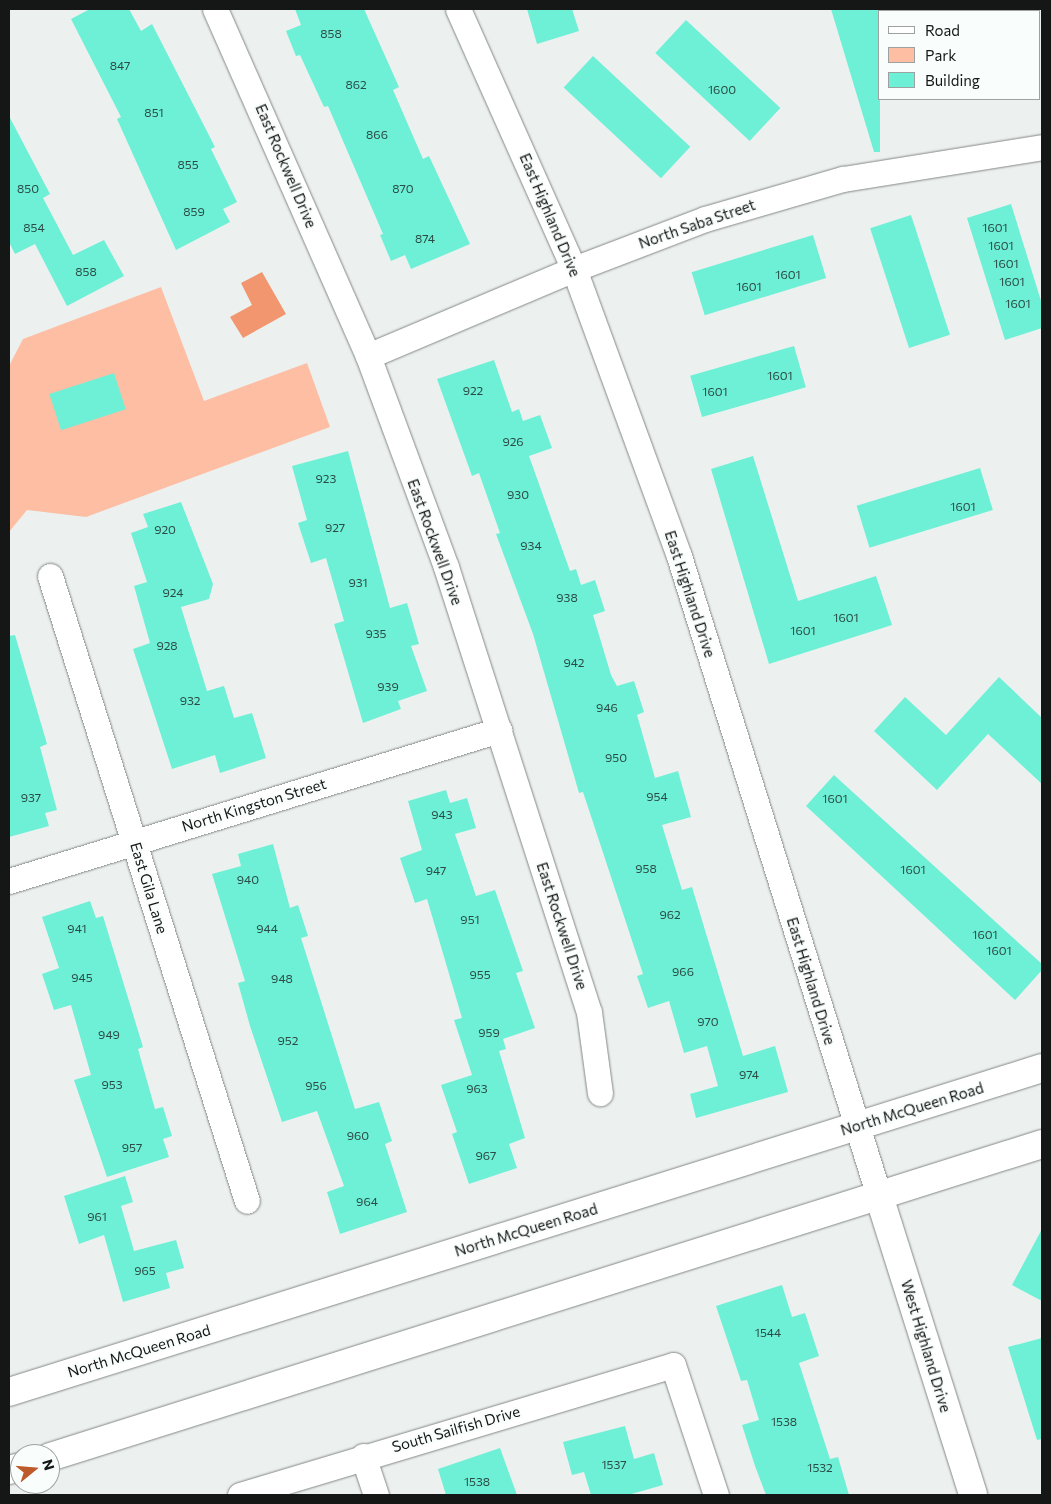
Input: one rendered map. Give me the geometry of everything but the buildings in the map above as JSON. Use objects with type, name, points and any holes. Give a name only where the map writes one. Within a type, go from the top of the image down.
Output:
[{"type":"main road","name":"North McQueen Road","points":[[9,1392],[1042,1068]]},
{"type":"main road","points":[[60,1454],[1042,1144]]},
{"type":"main road","name":"West Highland Drive","points":[[879,1196],[972,1495]]},
{"type":"street","name":"East Rockwell Drive","points":[[215,9],[368,356],[446,567],[589,1012],[600,1093]]},
{"type":"street","name":"East Highland Drive","points":[[458,9],[574,269],[679,556],[879,1196]]},
{"type":"street","name":"North Saba Street","points":[[368,356],[574,269],[705,219],[810,187],[843,179],[1042,147]]},
{"type":"street","name":"East Gila Lane","points":[[50,576],[247,1201]]},
{"type":"street","name":"North Kingston Street","points":[[9,882],[499,730]]},
{"type":"street","name":"South Sailfish Drive","points":[[240,1495],[363,1456],[674,1365],[716,1495]]},
{"type":"street","points":[[363,1456],[376,1495]]},
{"type":"green space","points":[[161,287],[204,401],[307,363],[330,427],[86,517],[27,510],[9,532],[9,366],[23,339]]},
{"type":"shaded area","points":[[262,272],[286,314],[243,338],[230,317],[252,305],[241,283]]}]
